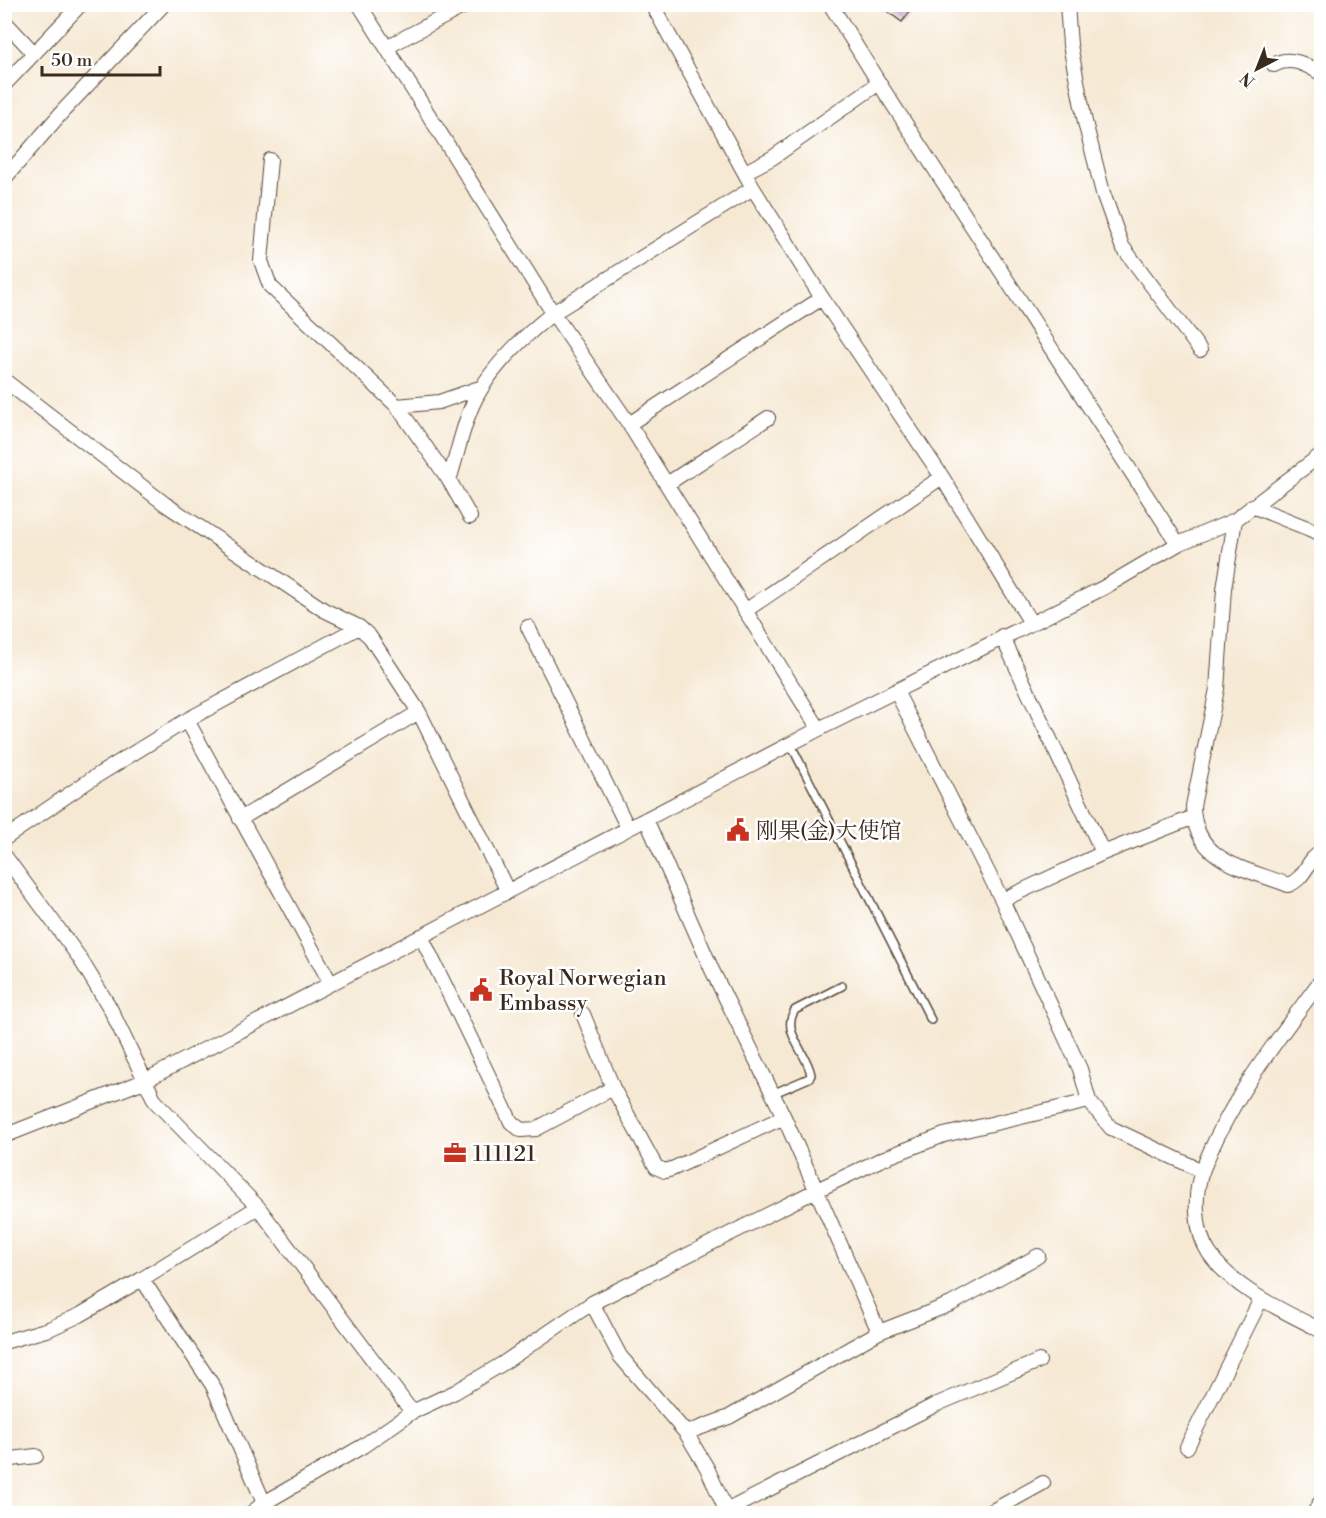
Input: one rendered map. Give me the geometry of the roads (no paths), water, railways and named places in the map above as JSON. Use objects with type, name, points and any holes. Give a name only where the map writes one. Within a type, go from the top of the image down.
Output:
[{"type":"street","points":[[4,85],[81,4]]},
{"type":"street","points":[[4,179],[63,111],[164,4]]},
{"type":"street","points":[[359,4],[554,313],[629,424],[819,729]]},
{"type":"street","points":[[387,46],[468,4]]},
{"type":"street","points":[[652,4],[753,188],[822,298],[942,477],[1030,623]]},
{"type":"street","points":[[830,4],[1179,544]]},
{"type":"street","points":[[1067,4],[1070,45],[1085,122],[1103,193],[1122,246],[1200,350]]},
{"type":"street","points":[[4,21],[34,53]]},
{"type":"street","points":[[1274,65],[1294,60],[1322,74]]},
{"type":"street","points":[[745,172],[772,158],[879,83]]},
{"type":"street","points":[[270,160],[261,261],[264,275],[270,286],[397,406],[449,480],[470,517]]},
{"type":"street","points":[[449,480],[468,417],[482,387],[527,334],[554,313],[753,188]]},
{"type":"street","points":[[629,424],[822,298]]},
{"type":"street","points":[[4,380],[165,504],[324,610],[359,627],[370,637],[386,658],[419,712],[508,892]]},
{"type":"street","points":[[397,406],[439,402],[482,387]]},
{"type":"street","points":[[667,484],[768,418]]},
{"type":"street","points":[[4,1136],[144,1081],[330,982],[791,746],[819,729],[1002,636],[1103,588],[1179,544],[1235,520],[1322,454]]},
{"type":"street","points":[[745,611],[942,477]]},
{"type":"street","points":[[1252,506],[1322,534]]},
{"type":"street","points":[[1235,520],[1224,589],[1217,689],[1193,806],[1194,817],[1203,845],[1219,859],[1288,885],[1299,881],[1310,863],[1322,852]]},
{"type":"street","points":[[4,838],[90,780],[187,720],[359,627]]},
{"type":"street","points":[[528,627],[628,828]]},
{"type":"street","points":[[1002,636],[1103,852]]},
{"type":"street","points":[[896,691],[1002,900],[1080,1069],[1089,1101],[1111,1128],[1202,1171]]},
{"type":"street","points":[[240,819],[419,712]]},
{"type":"street","points":[[187,720],[330,982]]},
{"type":"street","points":[[1002,900],[1103,852],[1194,817]]},
{"type":"street","points":[[646,819],[712,970],[784,1117],[879,1332]]},
{"type":"street","points":[[4,855],[78,957],[110,1008],[155,1101],[258,1207],[412,1412]]},
{"type":"street","points":[[421,936],[512,1122],[521,1130],[536,1129],[613,1088]]},
{"type":"street","points":[[1322,979],[1254,1071],[1202,1171],[1198,1197],[1200,1234],[1221,1267],[1261,1299],[1322,1330]]},
{"type":"street","points":[[1309,996],[1322,1004]]},
{"type":"street","points":[[583,1014],[613,1088],[656,1167],[665,1171],[784,1117]]},
{"type":"street","points":[[250,1514],[264,1503],[363,1446],[412,1412],[455,1392],[592,1303],[882,1158],[944,1135],[1089,1101]]},
{"type":"street","points":[[4,1342],[49,1329],[80,1315],[258,1207]]},
{"type":"street","points":[[686,1433],[729,1417],[879,1332],[951,1304],[1038,1257]]},
{"type":"street","points":[[142,1279],[213,1386],[264,1503]]},
{"type":"street","points":[[1187,1447],[1261,1299]]},
{"type":"street","points":[[592,1303],[620,1356],[686,1433],[706,1468],[723,1512],[934,1405],[1039,1361]]},
{"type":"street","points":[[4,1460],[36,1456]]},
{"type":"street","points":[[987,1514],[1043,1483]]},
{"type":"street","points":[[1317,1514],[1322,1505]]},
{"type":"lane","points":[[791,746],[931,1020]]},
{"type":"lane","points":[[772,1094],[809,1078],[811,1075],[791,1031],[790,1017],[795,1010],[842,986]]},
{"type":"place","name":"刚果(金)大使馆","points":[[738,830]]},
{"type":"place","name":"Royal Norwegian Embassy","points":[[481,990]]},
{"type":"place","name":"111121","points":[[455,1153]]}]
